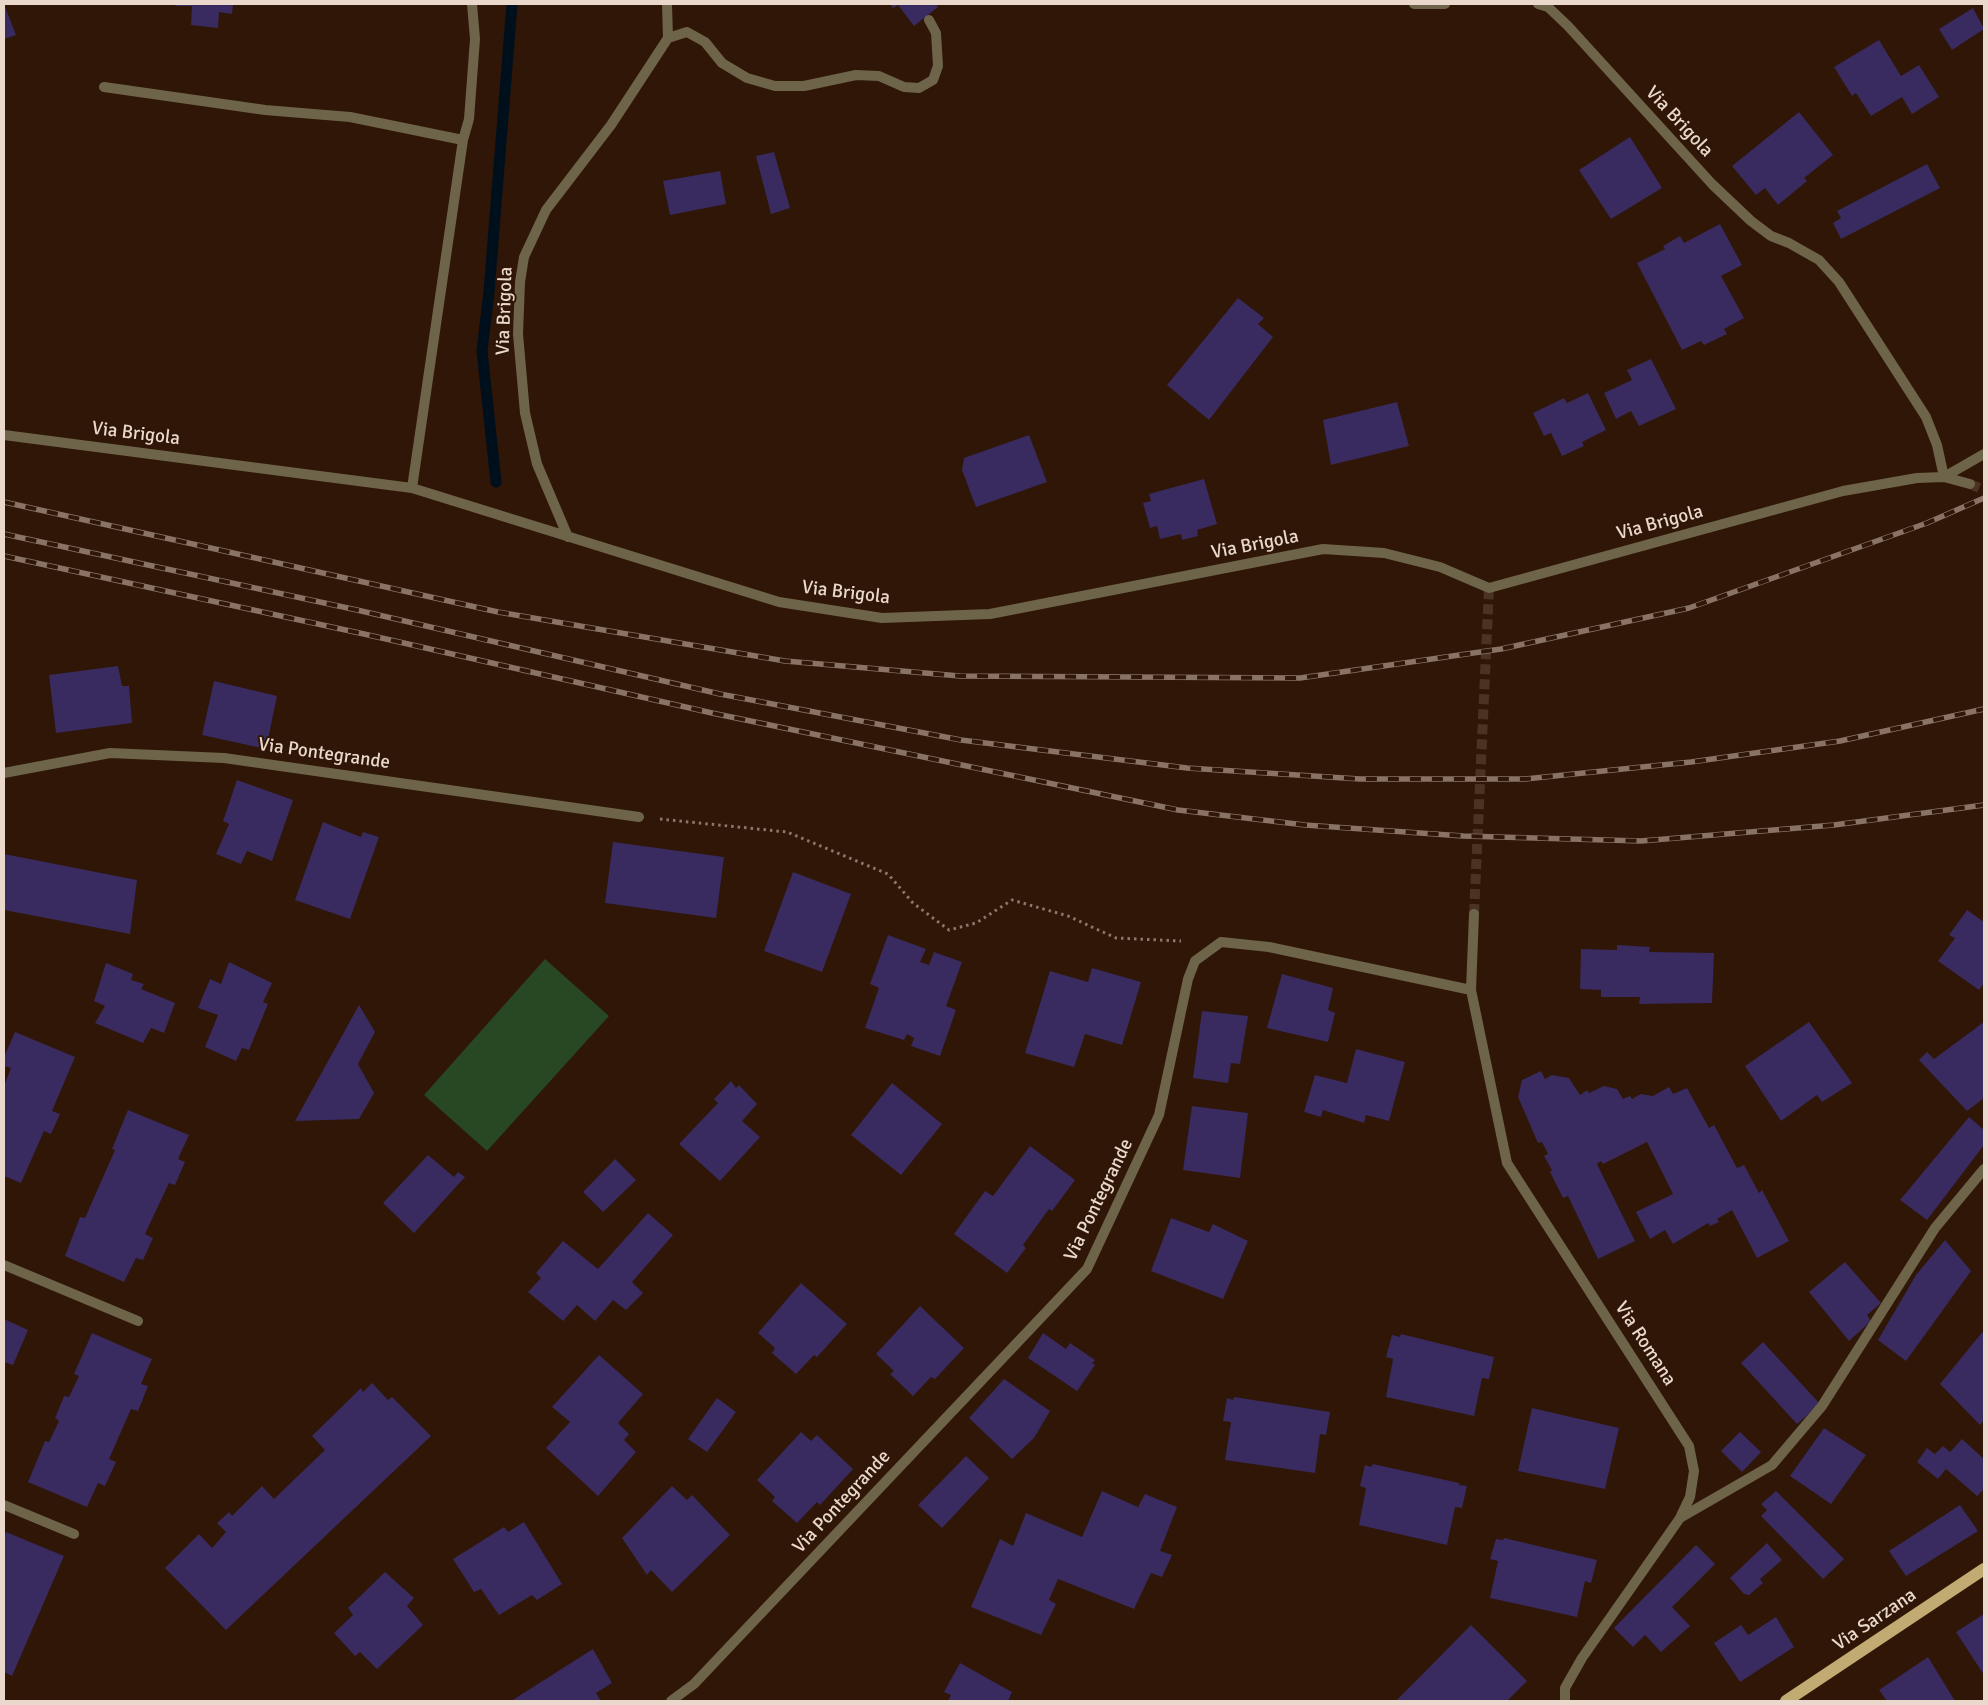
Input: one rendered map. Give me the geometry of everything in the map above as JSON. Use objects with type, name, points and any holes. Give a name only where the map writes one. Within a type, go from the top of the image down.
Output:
[{"type":"main road","name":"Via Sarzana","points":[[1786,1701],[1984,1570]]},
{"type":"street","points":[[412,488],[463,140],[469,119],[475,39],[472,4]]},
{"type":"street","points":[[667,4],[668,38],[687,32],[705,42],[722,63],[747,78],[775,86],[804,86],[856,75],[879,76],[904,87],[919,88],[933,80],[938,66],[936,33],[930,20]]},
{"type":"street","points":[[1414,4],[1445,4]]},
{"type":"street","name":"Via Brigola","points":[[1538,4],[1548,7],[1568,26],[1685,154],[1750,220],[1771,236],[1789,243],[1820,260],[1839,282],[1926,418],[1937,445],[1944,477]]},
{"type":"street","name":"Via Brigola","points":[[568,537],[537,464],[525,413],[518,334],[520,282],[524,257],[546,210],[611,126],[668,38]]},
{"type":"street","points":[[104,87],[265,110],[350,117],[463,140]]},
{"type":"street","name":"Via Brigola","points":[[4,435],[412,488],[780,602],[882,618],[990,614],[1323,549],[1384,553],[1440,566],[1489,588],[1843,491],[1917,478],[1944,477],[1970,484]]},
{"type":"street","points":[[1944,477],[1984,454]]},
{"type":"street","name":"Via Pontegrande","points":[[4,773],[110,753],[224,758],[639,817]]},
{"type":"street","name":"Via Romana","points":[[1474,914],[1471,990],[1507,1163],[1689,1446],[1694,1471],[1690,1497],[1680,1518],[1582,1658],[1565,1688],[1565,1701]]},
{"type":"street","points":[[1221,942],[1269,947],[1471,990]]},
{"type":"street","name":"Via Pontegrande","points":[[671,1701],[701,1677],[1087,1269],[1159,1116],[1188,979],[1195,961],[1221,942]]},
{"type":"street","points":[[1680,1518],[1772,1465],[1822,1406],[1935,1228],[1984,1169]]},
{"type":"street","points":[[4,1265],[138,1321]]},
{"type":"street","points":[[4,1505],[74,1534]]},
{"type":"path","points":[[639,817],[788,832],[888,874],[913,903],[949,930],[976,923],[1012,900],[1068,916],[1116,938],[1221,942]]},
{"type":"green space","points":[[545,959],[609,1016],[487,1151],[424,1095]]},
{"type":"building","points":[[4,4],[16,35],[4,39]]},
{"type":"building","points":[[176,4],[233,4],[232,14],[219,12],[218,28],[191,25],[192,6],[175,6]]},
{"type":"building","points":[[890,4],[936,4],[938,7],[914,26],[898,5],[893,8]]},
{"type":"building","points":[[1973,8],[1984,29],[1952,50],[1939,29]]},
{"type":"building","points":[[1879,40],[1901,76],[1919,65],[1939,97],[1912,114],[1902,97],[1871,116],[1856,93],[1852,96],[1834,67]]},
{"type":"building","points":[[1799,112],[1833,155],[1804,178],[1807,181],[1778,205],[1765,188],[1756,195],[1732,166]]},
{"type":"building","points":[[1630,137],[1662,188],[1611,219],[1579,170]]},
{"type":"building","points":[[774,152],[790,208],[771,214],[756,156]]},
{"type":"building","points":[[1927,164],[1940,188],[1841,239],[1833,223],[1841,218],[1837,211]]},
{"type":"building","points":[[720,171],[726,204],[670,215],[663,181]]},
{"type":"building","points":[[1720,224],[1742,265],[1721,276],[1744,318],[1724,329],[1727,334],[1704,345],[1701,341],[1682,350],[1637,263],[1665,249],[1663,246],[1680,236],[1684,243]]},
{"type":"building","points":[[1238,298],[1264,318],[1258,324],[1273,337],[1209,420],[1167,385]]},
{"type":"building","points":[[1651,359],[1676,409],[1639,426],[1631,411],[1616,419],[1604,393],[1632,380],[1627,370]]},
{"type":"building","points":[[1588,393],[1606,430],[1582,442],[1584,446],[1562,456],[1551,433],[1544,436],[1533,413],[1564,398],[1567,403]]},
{"type":"building","points":[[1397,402],[1409,446],[1331,465],[1323,420]]},
{"type":"building","points":[[1029,435],[1047,482],[976,507],[962,470],[964,458]]},
{"type":"building","points":[[1204,479],[1217,524],[1197,530],[1198,536],[1182,540],[1181,534],[1160,539],[1157,526],[1150,528],[1143,503],[1151,501],[1149,494]]},
{"type":"building","points":[[118,666],[122,686],[129,686],[132,723],[56,733],[49,675]]},
{"type":"building","points":[[214,681],[277,696],[266,749],[202,735]]},
{"type":"building","points":[[237,780],[293,800],[272,861],[247,851],[241,864],[216,854],[229,824],[223,821]]},
{"type":"building","points":[[323,822],[361,837],[363,832],[379,837],[350,919],[295,900]]},
{"type":"building","points":[[613,842],[724,857],[716,918],[605,903]]},
{"type":"building","points":[[4,854],[137,880],[130,934],[4,910]]},
{"type":"building","points":[[793,872],[851,894],[822,972],[764,951]]},
{"type":"building","points":[[1967,910],[1984,922],[1984,983],[1979,990],[1938,961],[1955,938],[1949,935]]},
{"type":"building","points":[[888,935],[926,949],[920,962],[929,965],[934,952],[962,962],[946,1006],[956,1010],[940,1056],[911,1046],[914,1038],[907,1034],[904,1040],[865,1028],[879,988],[870,984]]},
{"type":"building","points":[[1617,945],[1650,947],[1649,952],[1714,953],[1712,1003],[1639,1004],[1640,997],[1601,997],[1601,990],[1580,989],[1581,949],[1617,950]]},
{"type":"building","points":[[229,962],[272,983],[263,1002],[268,1004],[249,1050],[242,1048],[236,1061],[205,1047],[218,1015],[198,1008],[210,979],[221,984]]},
{"type":"building","points":[[106,963],[133,974],[131,980],[144,984],[141,989],[175,1003],[164,1033],[151,1028],[143,1043],[95,1023],[105,1006],[94,1001]]},
{"type":"building","points":[[1092,968],[1141,982],[1122,1045],[1085,1034],[1074,1067],[1025,1053],[1050,971],[1088,982]]},
{"type":"building","points":[[1282,974],[1333,988],[1328,1010],[1335,1013],[1328,1042],[1267,1028]]},
{"type":"building","points":[[359,1005],[375,1032],[358,1064],[374,1093],[359,1119],[295,1121]]},
{"type":"building","points":[[1202,1011],[1248,1016],[1240,1064],[1231,1063],[1228,1083],[1193,1078]]},
{"type":"building","points":[[1809,1022],[1852,1083],[1822,1102],[1817,1095],[1781,1121],[1745,1066]]},
{"type":"building","points":[[1984,1022],[1984,1098],[1967,1111],[1919,1060],[1927,1052],[1934,1059]]},
{"type":"building","points":[[15,1032],[75,1057],[52,1111],[60,1114],[51,1134],[44,1131],[21,1183],[4,1176],[4,1086],[11,1068],[4,1066],[4,1057]]},
{"type":"building","points":[[1356,1049],[1405,1062],[1389,1121],[1366,1115],[1364,1123],[1323,1110],[1321,1117],[1304,1112],[1315,1075],[1347,1083]]},
{"type":"building","points":[[1541,1071],[1545,1079],[1552,1075],[1569,1078],[1580,1095],[1587,1090],[1589,1093],[1604,1086],[1617,1089],[1623,1099],[1630,1096],[1632,1099],[1641,1094],[1653,1096],[1669,1087],[1673,1094],[1687,1088],[1709,1128],[1714,1125],[1737,1168],[1744,1165],[1759,1193],[1762,1190],[1789,1241],[1757,1258],[1732,1210],[1717,1219],[1719,1222],[1710,1226],[1708,1223],[1673,1244],[1665,1230],[1650,1239],[1636,1212],[1673,1194],[1647,1142],[1603,1164],[1601,1161],[1597,1164],[1635,1241],[1598,1259],[1568,1196],[1563,1198],[1550,1172],[1552,1170],[1544,1156],[1548,1154],[1542,1142],[1538,1143],[1518,1097],[1522,1080]]},
{"type":"building","points":[[731,1081],[736,1088],[739,1085],[757,1104],[742,1121],[760,1137],[720,1181],[679,1144],[718,1103],[714,1099]]},
{"type":"building","points":[[892,1083],[942,1124],[901,1175],[851,1135]]},
{"type":"building","points":[[1192,1106],[1248,1113],[1240,1178],[1183,1170]]},
{"type":"building","points":[[128,1110],[189,1135],[178,1159],[185,1162],[175,1185],[169,1183],[145,1234],[153,1238],[143,1260],[136,1258],[124,1282],[65,1256],[80,1217],[85,1218],[115,1150],[112,1149]]},
{"type":"building","points":[[1969,1117],[1984,1130],[1984,1145],[1927,1220],[1900,1200]]},
{"type":"building","points":[[1030,1146],[1075,1180],[1052,1211],[1049,1209],[1023,1245],[1026,1248],[1007,1273],[954,1234],[985,1191],[993,1196]]},
{"type":"building","points":[[428,1155],[454,1177],[458,1172],[465,1177],[414,1233],[383,1203]]},
{"type":"building","points":[[615,1159],[636,1180],[603,1212],[583,1192]]},
{"type":"building","points":[[648,1213],[673,1235],[632,1282],[643,1293],[626,1310],[613,1300],[595,1321],[577,1305],[563,1321],[528,1292],[541,1278],[536,1273],[563,1241],[598,1269]]},
{"type":"building","points":[[1171,1218],[1209,1232],[1213,1224],[1248,1241],[1223,1299],[1151,1271]]},
{"type":"building","points":[[1945,1240],[1971,1271],[1906,1361],[1878,1340],[1916,1275]]},
{"type":"building","points":[[1845,1262],[1881,1303],[1867,1315],[1871,1321],[1849,1341],[1809,1292]]},
{"type":"building","points":[[801,1283],[847,1324],[817,1357],[814,1355],[796,1374],[772,1353],[775,1348],[758,1333]]},
{"type":"building","points":[[920,1306],[964,1348],[935,1379],[931,1377],[913,1396],[890,1374],[894,1371],[876,1354]]},
{"type":"building","points":[[4,1319],[28,1330],[13,1365],[4,1362]]},
{"type":"building","points":[[1984,1330],[1984,1420],[1980,1425],[1940,1384]]},
{"type":"building","points":[[92,1333],[152,1359],[141,1384],[148,1386],[138,1411],[131,1409],[109,1459],[116,1462],[105,1486],[98,1483],[87,1507],[28,1482],[45,1441],[49,1442],[59,1421],[55,1418],[64,1396],[69,1397],[79,1376],[74,1374]]},
{"type":"building","points":[[1043,1333],[1066,1349],[1070,1343],[1095,1360],[1092,1363],[1095,1365],[1077,1391],[1028,1358]]},
{"type":"building","points":[[1401,1334],[1494,1357],[1489,1379],[1482,1378],[1474,1416],[1386,1397],[1393,1359],[1386,1357],[1392,1335],[1400,1337]]},
{"type":"building","points":[[1763,1342],[1820,1404],[1797,1424],[1741,1363]]},
{"type":"building","points":[[599,1355],[643,1394],[618,1423],[629,1434],[624,1440],[636,1452],[598,1496],[546,1448],[570,1422],[552,1407]]},
{"type":"building","points":[[1004,1379],[1050,1411],[1034,1438],[1012,1459],[969,1418]]},
{"type":"building","points":[[372,1383],[388,1400],[392,1397],[431,1436],[226,1630],[165,1568],[199,1534],[212,1548],[226,1532],[217,1523],[229,1512],[232,1516],[262,1486],[274,1499],[325,1450],[312,1436],[361,1388],[363,1392]]},
{"type":"building","points":[[1234,1397],[1330,1412],[1326,1435],[1320,1434],[1315,1473],[1225,1460],[1231,1422],[1223,1421],[1227,1398],[1233,1400]]},
{"type":"building","points":[[717,1398],[736,1412],[707,1452],[688,1439]]},
{"type":"building","points":[[1532,1408],[1619,1428],[1605,1489],[1518,1471]]},
{"type":"building","points":[[1824,1428],[1866,1455],[1831,1504],[1790,1476]]},
{"type":"building","points":[[801,1432],[811,1441],[817,1435],[853,1469],[820,1505],[817,1502],[797,1523],[772,1501],[775,1497],[757,1480]]},
{"type":"building","points":[[1740,1432],[1761,1452],[1742,1472],[1721,1451]]},
{"type":"building","points":[[1962,1439],[1984,1459],[1984,1489],[1977,1496],[1946,1469],[1938,1479],[1917,1462],[1927,1448],[1935,1454],[1943,1446],[1950,1452]]},
{"type":"building","points":[[966,1456],[989,1478],[942,1528],[918,1505]]},
{"type":"building","points":[[1373,1464],[1467,1486],[1462,1508],[1455,1507],[1447,1545],[1359,1525],[1366,1488],[1360,1486],[1365,1465],[1371,1467]]},
{"type":"building","points":[[672,1486],[687,1500],[692,1495],[730,1535],[672,1592],[651,1570],[647,1575],[622,1538]]},
{"type":"building","points":[[1102,1491],[1138,1507],[1145,1494],[1177,1507],[1160,1551],[1172,1555],[1162,1577],[1151,1573],[1134,1609],[1058,1579],[1049,1600],[1056,1604],[1041,1635],[971,1607],[1000,1539],[1013,1546],[1026,1513],[1082,1537]]},
{"type":"building","points":[[1776,1491],[1844,1559],[1823,1579],[1761,1516],[1767,1510],[1761,1504]]},
{"type":"building","points":[[1960,1505],[1978,1531],[1906,1576],[1889,1551]]},
{"type":"building","points":[[524,1522],[562,1584],[537,1600],[532,1595],[499,1615],[481,1589],[474,1592],[453,1559],[504,1527],[508,1532]]},
{"type":"building","points":[[6,1532],[64,1556],[12,1676],[4,1672],[4,1538]]},
{"type":"building","points":[[1504,1538],[1597,1560],[1591,1583],[1585,1581],[1577,1617],[1490,1598],[1498,1561],[1490,1559],[1496,1539],[1503,1540]]},
{"type":"building","points":[[1767,1543],[1782,1560],[1760,1579],[1763,1583],[1749,1595],[1744,1594],[1730,1578]]},
{"type":"building","points":[[1696,1545],[1715,1564],[1672,1607],[1690,1626],[1661,1652],[1645,1635],[1633,1647],[1614,1628]]},
{"type":"building","points":[[385,1572],[414,1598],[407,1606],[423,1625],[377,1669],[360,1652],[355,1656],[334,1633],[353,1615],[348,1608]]},
{"type":"building","points":[[1984,1614],[1984,1675],[1956,1632]]},
{"type":"building","points":[[1776,1617],[1794,1647],[1740,1682],[1714,1643],[1741,1625],[1748,1635]]},
{"type":"building","points":[[1471,1625],[1527,1681],[1507,1701],[1396,1701]]},
{"type":"building","points":[[593,1649],[612,1683],[596,1693],[601,1701],[511,1701]]},
{"type":"building","points":[[1928,1657],[1955,1701],[1887,1701],[1879,1690]]},
{"type":"building","points":[[960,1663],[1012,1692],[1008,1701],[948,1701],[951,1695],[944,1692]]},
{"type":"waterway","points":[[496,482],[482,351],[489,292],[512,4]]},
{"type":"tunnel","points":[[1970,484],[1984,490]]},
{"type":"tunnel","points":[[1474,914],[1489,588]]},
{"type":"railway","points":[[4,502],[498,612],[785,661],[960,676],[1300,678],[1501,649],[1689,608],[1927,523],[1984,498]]},
{"type":"railway","points":[[4,534],[357,610],[720,694],[961,740],[1187,768],[1360,779],[1525,779],[1691,762],[1840,741],[1984,709]]},
{"type":"railway","points":[[4,556],[364,634],[712,713],[1178,810],[1305,825],[1463,836],[1641,841],[1834,825],[1984,805]]}]
